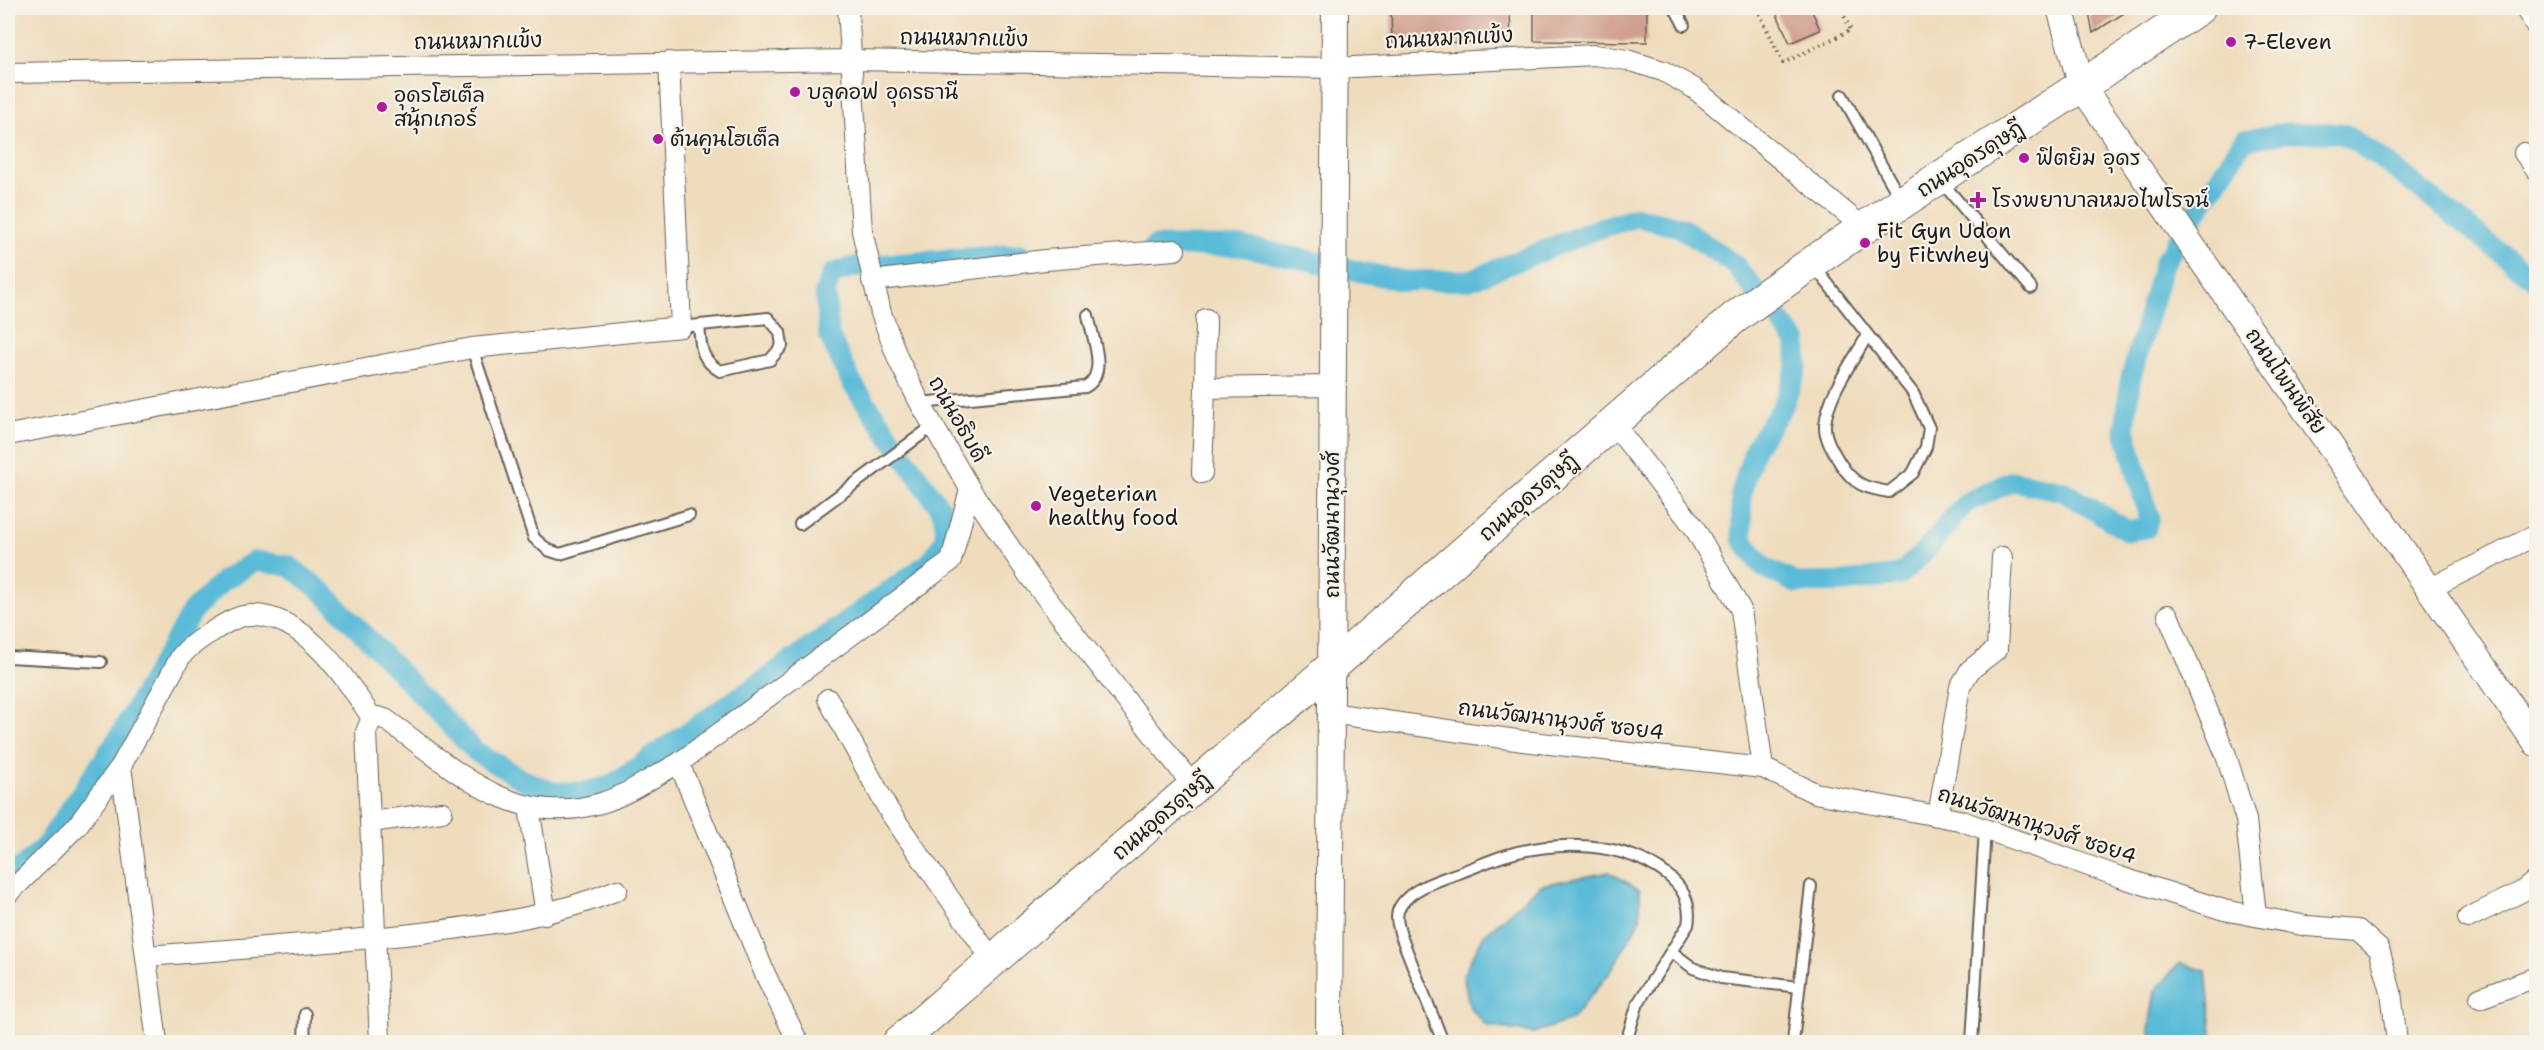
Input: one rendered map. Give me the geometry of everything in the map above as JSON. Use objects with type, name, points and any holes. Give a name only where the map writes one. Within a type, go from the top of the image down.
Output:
[{"type":"main road","name":"ถนนอุดรดุษฎี","points":[[899,1042],[1734,318],[1811,262],[2082,87],[2199,8]]},
{"type":"street","name":"ถนนอธิบดี","points":[[848,8],[862,231],[872,281],[898,359],[920,403],[970,489],[1030,577],[1194,787]]},
{"type":"street","name":"ถนนวัฒนานุวงศ์","points":[[1329,1042],[1333,666],[1335,8]]},
{"type":"street","name":"ถนนโพนพิสัย","points":[[2060,8],[2082,87],[2536,743]]},
{"type":"street","points":[[2525,8],[2536,26]]},
{"type":"street","name":"ถนนหมากแข้ง","points":[[8,73],[851,60],[1334,68],[1595,55],[1663,71],[1695,89],[1864,228]]},
{"type":"street","points":[[8,435],[472,348],[690,326],[669,62]]},
{"type":"street","points":[[2524,153],[2536,169]]},
{"type":"street","points":[[872,281],[1045,260],[1175,250]]},
{"type":"street","points":[[1202,473],[1206,319]]},
{"type":"street","points":[[1205,388],[1333,386]]},
{"type":"street","points":[[1613,423],[1694,527],[1741,610],[1763,768]]},
{"type":"street","points":[[372,718],[385,719],[499,798],[530,808],[574,810],[603,802],[679,763],[951,561],[970,489]]},
{"type":"street","points":[[2429,588],[2536,535]]},
{"type":"street","points":[[1938,816],[1960,687],[1970,670],[1997,649],[2002,557]]},
{"type":"street","points":[[8,894],[77,826],[121,766],[181,656],[189,646],[226,623],[250,615],[280,620],[302,634],[339,671],[372,718]]},
{"type":"street","points":[[2168,615],[2226,755],[2246,820],[2256,916]]},
{"type":"street","points":[[828,699],[889,811],[993,961]]},
{"type":"street","name":"ถนนวัฒนานุวงศ์ ซอย4","points":[[1331,713],[1523,741],[1763,768],[1815,793],[1938,816],[1985,829],[2120,877],[2224,910],[2307,926],[2358,930],[2379,950],[2391,992],[2397,1042]]},
{"type":"street","points":[[372,718],[366,732],[380,1042]]},
{"type":"street","points":[[679,763],[765,974],[798,1042]]},
{"type":"street","points":[[121,766],[157,1042]]},
{"type":"street","points":[[530,808],[546,914]]},
{"type":"street","points":[[371,822],[442,812]]},
{"type":"street","points":[[2468,918],[2523,891],[2536,880]]},
{"type":"street","points":[[146,956],[374,938],[488,925],[581,905],[617,890]]},
{"type":"street","points":[[2480,998],[2536,977]]},
{"type":"lane","points":[[1675,8],[1684,25]]},
{"type":"lane","points":[[1842,95],[1902,203]]},
{"type":"lane","points":[[1939,179],[2031,288]]},
{"type":"lane","points":[[1811,262],[1913,393],[1929,428],[1926,447],[1913,473],[1889,492],[1863,488],[1842,467],[1830,445],[1825,426],[1833,394],[1867,336]]},
{"type":"lane","points":[[920,403],[1085,387],[1096,378],[1099,369],[1088,315]]},
{"type":"lane","points":[[768,318],[780,332],[782,346],[770,360],[720,371],[709,364],[690,326],[768,318]]},
{"type":"lane","points":[[472,348],[534,538],[540,544],[560,554],[689,515]]},
{"type":"lane","points":[[800,524],[933,426]]},
{"type":"lane","points":[[8,657],[101,662]]},
{"type":"lane","points":[[1972,1042],[1985,829]]},
{"type":"lane","points":[[1443,1042],[1396,921],[1401,904],[1412,894],[1432,883],[1508,854],[1562,846],[1594,847],[1630,855],[1660,869],[1677,882],[1687,898],[1690,912],[1688,925],[1638,1003],[1626,1042]]},
{"type":"lane","points":[[1793,1042],[1810,886]]},
{"type":"lane","points":[[1672,952],[1693,968],[1721,978],[1799,987]]},
{"type":"lane","points":[[304,1042],[305,1014]]},
{"type":"path","points":[[1757,8],[1783,63],[1851,30],[1840,8]]},
{"type":"water","points":[[1609,872],[1640,890],[1640,919],[1612,970],[1571,1020],[1533,1033],[1487,1026],[1470,1008],[1463,975],[1484,935],[1541,885]]},
{"type":"water","points":[[2179,963],[2206,971],[2213,1042],[2153,1042],[2149,1028],[2155,991]]},
{"type":"building","points":[[1391,8],[1510,8],[1511,42],[1392,43]]},
{"type":"building","points":[[1534,8],[1647,8],[1647,42],[1534,41]]},
{"type":"building","points":[[1774,8],[1811,8],[1820,30],[1790,43]]},
{"type":"building","points":[[2088,8],[2132,8],[2093,33]]},
{"type":"waterway","points":[[1154,246],[1241,246],[1404,281],[1470,280],[1600,228],[1637,217],[1680,227],[1735,265],[1797,342],[1797,368],[1782,408],[1755,447],[1741,494],[1742,539],[1763,567],[1796,583],[1845,582],[1899,575],[1922,554],[1966,503],[2012,481],[2063,491],[2128,531],[2146,528],[2149,517],[2125,430],[2130,381],[2163,264],[2244,140],[2285,133],[2342,133],[2382,159],[2536,281]]},
{"type":"waterway","points":[[8,874],[23,867],[46,845],[117,740],[192,611],[223,581],[255,561],[289,566],[323,592],[475,751],[521,779],[553,792],[585,792],[610,786],[930,562],[943,543],[945,527],[942,511],[852,383],[829,335],[825,292],[832,274],[853,267],[1021,254]]},
{"type":"place","name":"7-Eleven","points":[[2231,42]]},
{"type":"place","name":"บลูคอฟ อุดรธานี","points":[[795,92]]},
{"type":"place","name":"อุดรโฮเต็ล สนุ้กเกอร์","points":[[382,107]]},
{"type":"place","name":"ต้นคูนโฮเต็ล","points":[[658,139]]},
{"type":"place","name":"ฟิตยิม อุดร","points":[[2024,158]]},
{"type":"place","name":"โรงพยาบาลหมอไพโรจน์","points":[[1978,200]]},
{"type":"place","name":"Fit Gyn Udon by Fitwhey","points":[[1865,243]]},
{"type":"place","name":"Vegeterian healthy food","points":[[1036,506]]}]
